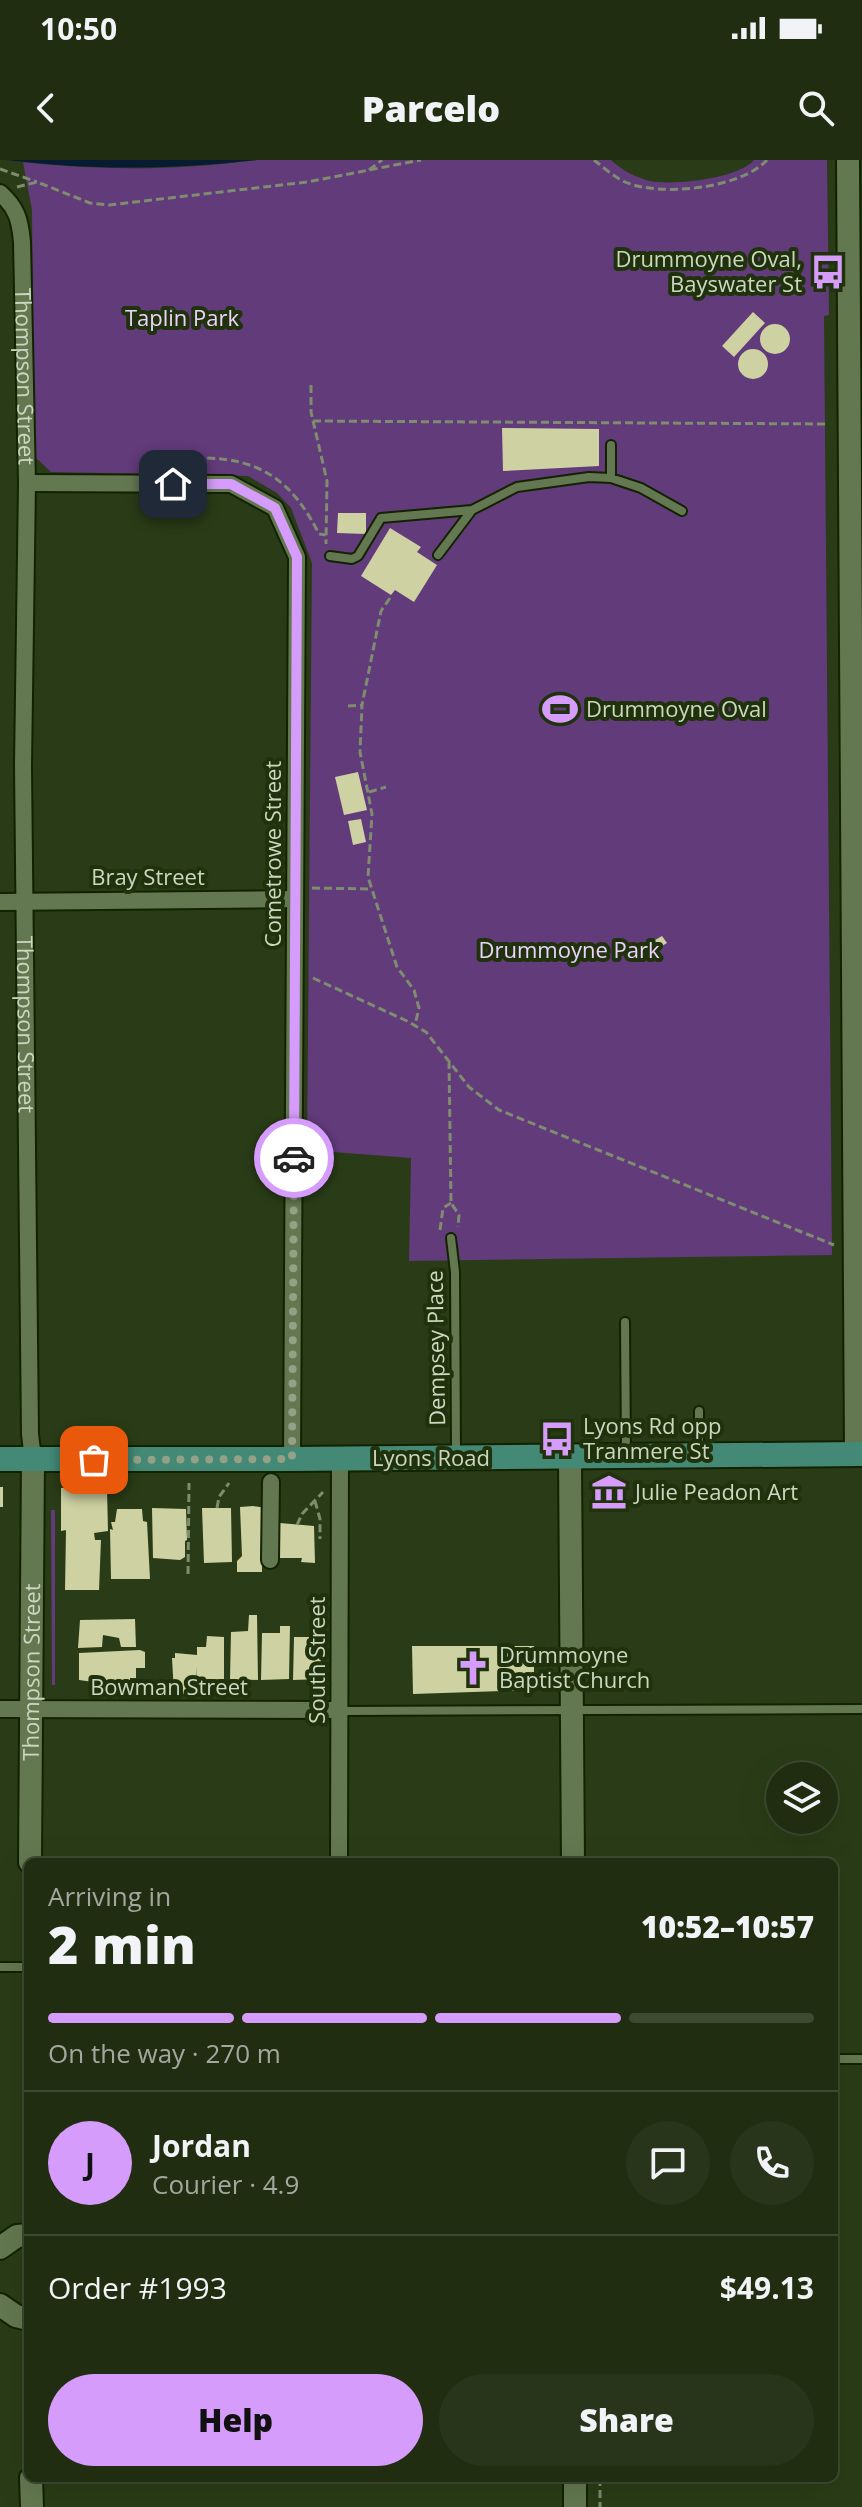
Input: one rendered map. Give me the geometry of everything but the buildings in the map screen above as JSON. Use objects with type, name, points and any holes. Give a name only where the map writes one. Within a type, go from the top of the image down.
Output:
[{"type":"main road","name":"Lyons Road","points":[[0,1459],[859,1454]]},
{"type":"street","points":[[848,160],[849,425],[856,746],[859,1454]]},
{"type":"street","name":"Thompson Street","points":[[6,191],[20,221],[27,483],[23,766],[30,1434],[33,1459],[30,1858]]},
{"type":"street","name":"Cometrowe Street","points":[[27,483],[231,484],[275,508],[297,557],[292,1459]]},
{"type":"street","name":"Bray Street","points":[[0,902],[295,893]]},
{"type":"street","points":[[570,1458],[573,1858]]},
{"type":"street","name":"South Street","points":[[339,1858],[340,1459]]},
{"type":"street","points":[[270,1560],[271,1482]]},
{"type":"street","name":"Bowman Street","points":[[0,1709],[338,1710]]},
{"type":"street","points":[[0,2248],[17,2236],[24,2235]]},
{"type":"street","points":[[0,2305],[24,2318]]},
{"type":"street","points":[[31,2482],[32,2507]]},
{"type":"street","points":[[575,2482],[575,2507]]},
{"type":"lane","points":[[611,445],[611,478]]},
{"type":"lane","points":[[330,556],[352,559],[358,556],[381,518],[472,510],[517,487],[589,477],[611,478],[641,488],[682,511]]},
{"type":"lane","points":[[438,555],[472,510]]},
{"type":"lane","name":"Dempsey Place","points":[[451,1238],[455,1272],[456,1458]]},
{"type":"lane","points":[[625,1322],[626,1457]]},
{"type":"lane","points":[[698,1457],[699,1411]]},
{"type":"lane","name":"Bowman Street","points":[[338,1710],[862,1709]]},
{"type":"lane","points":[[0,1967],[24,1967]]},
{"type":"lane","points":[[838,2059],[862,2059]]},
{"type":"path","points":[[367,172],[382,160]]},
{"type":"path","points":[[0,169],[77,199],[109,205],[307,182],[421,160]]},
{"type":"path","points":[[594,160],[622,181],[676,189],[744,177],[767,160]]},
{"type":"path","points":[[6,191],[37,182]]},
{"type":"path","points":[[311,385],[313,421],[327,481],[326,545]]},
{"type":"path","points":[[313,421],[849,425]]},
{"type":"path","points":[[390,598],[381,611],[362,705],[360,752],[372,814],[368,877],[397,967],[414,990],[419,1008],[415,1025]]},
{"type":"path","points":[[348,706],[362,705]]},
{"type":"path","points":[[369,792],[386,787]]},
{"type":"path","points":[[295,893],[372,889]]},
{"type":"path","points":[[295,970],[426,1032],[469,1087],[499,1110],[834,1245]]},
{"type":"path","points":[[449,1060],[451,1203],[459,1215],[458,1229],[451,1238],[440,1232],[443,1208],[451,1203]]},
{"type":"path","points":[[188,1574],[189,1483]]},
{"type":"path","points":[[217,1508],[219,1497],[229,1483]]},
{"type":"path","points":[[297,1525],[302,1514],[326,1488]]},
{"type":"path","points":[[315,1501],[320,1519],[320,1539]]},
{"type":"path","points":[[600,2482],[600,2507]]},
{"type":"green space","name":"Drummoyne Park","points":[[257,160],[611,160],[640,178],[674,182],[721,176],[735,172],[754,160],[827,160],[829,315],[824,316],[832,1255],[409,1261],[411,1158],[307,1150],[312,563],[291,508],[277,493],[248,476],[51,472],[34,456],[32,210],[23,162],[140,168]]},
{"type":"green space","points":[[51,1510],[55,1510],[55,1685],[52,1685]]},
{"type":"water","points":[[6,160],[257,160],[132,168]]},
{"type":"way so far","points":[[94,1460],[292,1459],[294,1158]]},
{"type":"place","name":"Drummoyne Oval, Bayswater St","points":[[828,272]]},
{"type":"place","name":"Drummoyne Oval","points":[[560,709]]},
{"type":"place","name":"Lyons Rd opp Tranmere St","points":[[557,1439]]},
{"type":"place","name":"Julie Peadon Art","points":[[609,1492]]},
{"type":"place","name":"Drummoyne Baptist Church","points":[[473,1668]]},
{"type":"route","points":[[173,484],[231,484],[275,508],[297,557],[294,1158]]},
{"type":"park label","name":"Taplin Park","points":[[182,318]]}]
